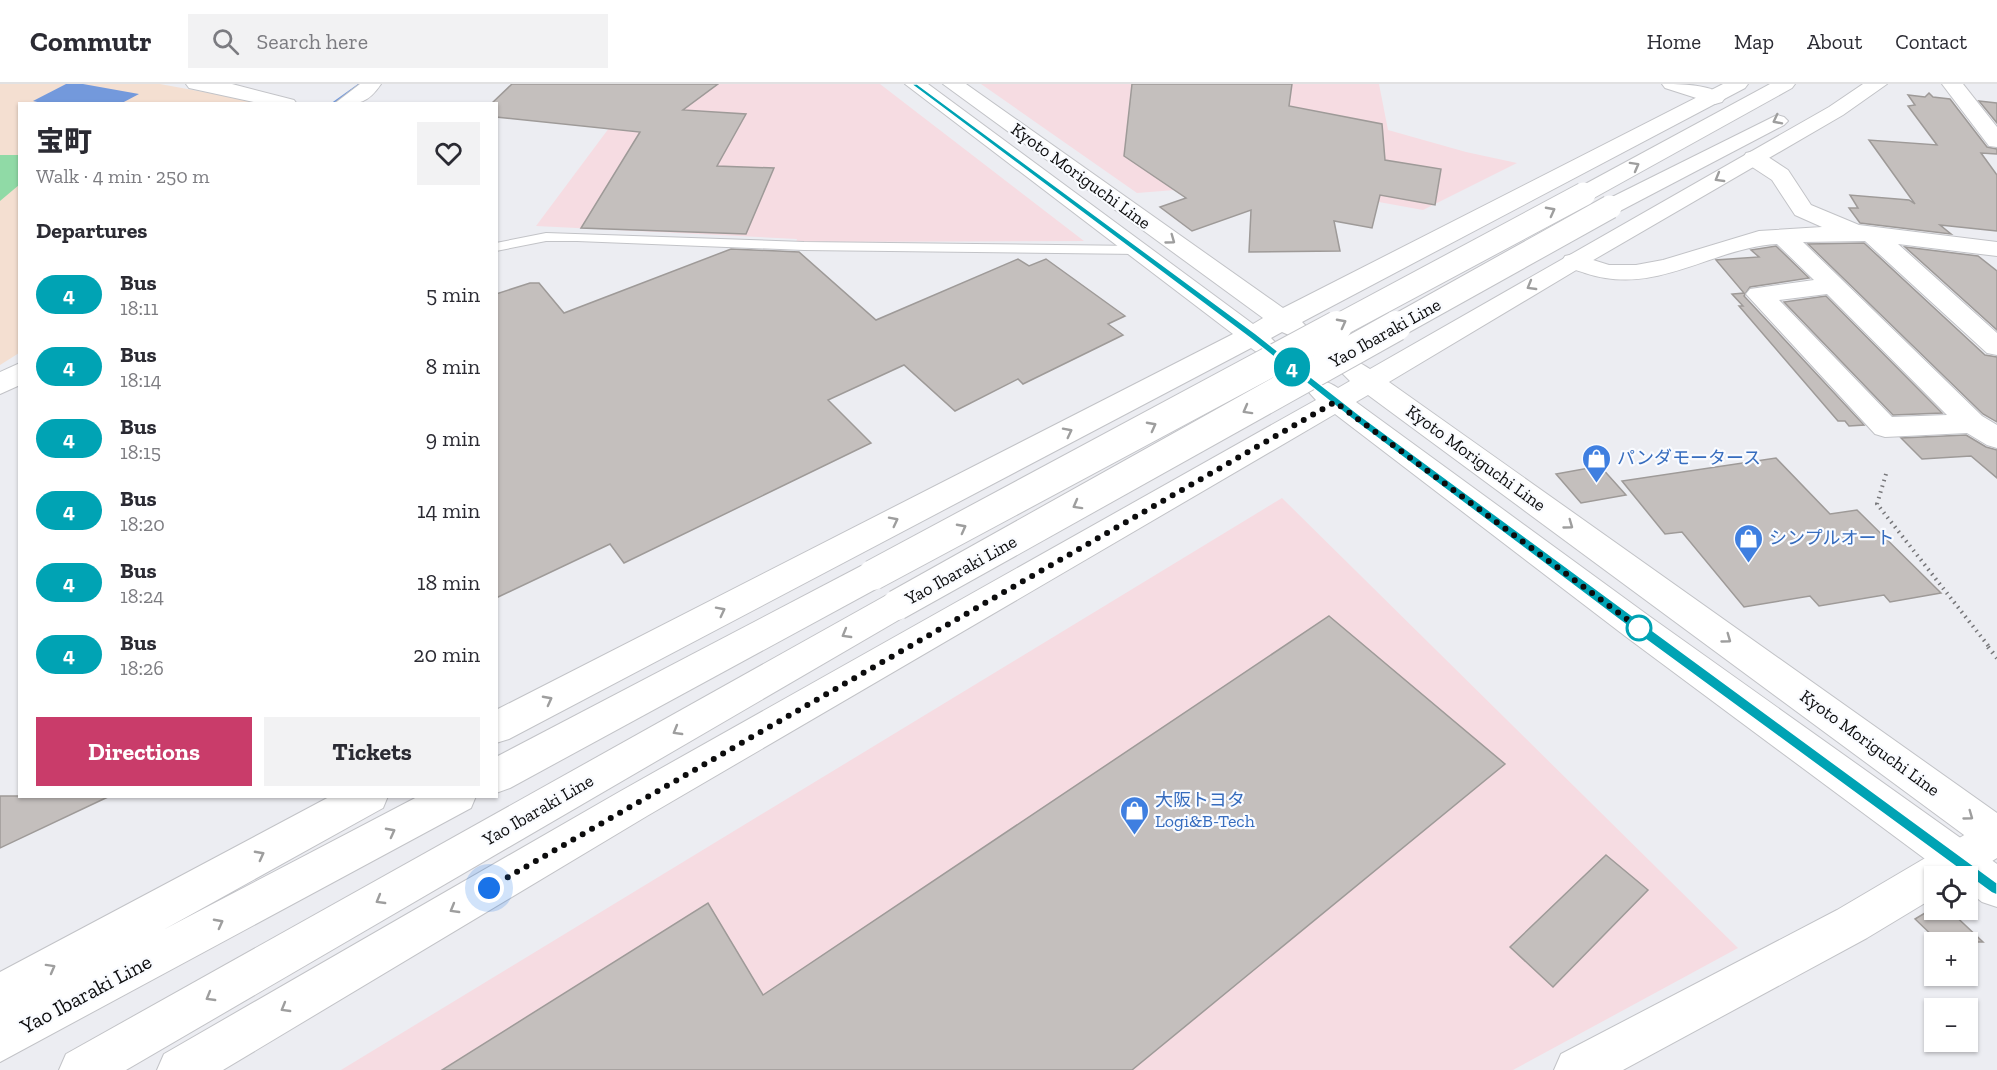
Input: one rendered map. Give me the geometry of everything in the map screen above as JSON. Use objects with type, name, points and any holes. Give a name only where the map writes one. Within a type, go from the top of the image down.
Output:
[{"type":"main road","points":[[196,84],[250,93],[279,102]]},
{"type":"main road","points":[[348,102],[360,95],[371,84]]},
{"type":"main road","name":"Kyoto Moriguchi Line","points":[[915,84],[1253,336],[1335,402],[1637,626],[1997,888]]},
{"type":"main road","name":"Kyoto Moriguchi Line","points":[[953,84],[1369,381],[1997,836]]},
{"type":"main road","points":[[1672,84],[1726,91]]},
{"type":"main road","name":"Yao Ibaraki Line","points":[[498,775],[1584,194],[1785,84]]},
{"type":"main road","name":"Yao Ibaraki Line","points":[[82,1070],[897,605],[1610,207],[1848,84]]},
{"type":"main road","points":[[180,1070],[644,798],[1335,402],[1574,261],[1836,111],[1877,84]]},
{"type":"main road","points":[[1952,84],[1997,141]]},
{"type":"main road","points":[[498,727],[1726,91]]},
{"type":"main road","points":[[1754,158],[1780,175],[1803,210],[1863,233],[1997,347]]},
{"type":"main road","points":[[1574,261],[1607,272],[1636,273],[1668,267],[1759,238],[1782,235],[1863,233],[1993,252]]},
{"type":"main road","points":[[1782,235],[1972,423],[1997,438]]},
{"type":"main road","points":[[1833,286],[1759,294],[1885,428],[1972,423]]},
{"type":"main road","points":[[0,385],[18,373]]},
{"type":"main road","points":[[0,996],[365,798]]},
{"type":"main road","name":"Yao Ibaraki Line","points":[[0,1039],[453,798]]},
{"type":"main road","points":[[1577,1070],[1852,924],[1997,836]]},
{"type":"lane","points":[[498,247],[546,237],[577,237],[804,246],[1138,250]]},
{"type":"path","points":[[1886,474],[1877,504],[1997,658]]},
{"type":"shaded area","points":[[0,84],[160,84],[258,102],[18,102],[18,354],[0,365]]},
{"type":"shaded area","points":[[655,84],[880,84],[1084,241],[796,242],[797,239],[536,226],[618,116]]},
{"type":"shaded area","points":[[981,84],[1379,84],[1388,130],[1466,152],[1517,163],[1423,210],[1258,180],[1238,185],[1137,193]]},
{"type":"shaded area","points":[[1282,498],[1738,948],[1513,1070],[341,1070]]},
{"type":"green space","points":[[0,155],[18,155],[18,186],[0,201]]},
{"type":"water","points":[[66,84],[83,84],[139,94],[124,102],[33,101]]},
{"type":"building","points":[[512,84],[718,84],[683,110],[746,114],[717,166],[774,168],[746,234],[581,228],[640,132],[498,117],[498,102],[493,102]]},
{"type":"building","points":[[1132,84],[1292,84],[1289,106],[1382,124],[1385,160],[1441,169],[1435,205],[1380,195],[1372,228],[1334,221],[1340,251],[1249,252],[1251,210],[1192,231],[1160,207],[1186,198],[1124,156]]},
{"type":"building","points":[[1929,93],[1933,97],[1950,99],[1987,147],[1997,149],[1997,154],[1981,153],[1997,175],[1997,231],[1940,225],[1951,234],[1860,223],[1849,208],[1858,208],[1850,195],[1909,200],[1915,204],[1869,140],[1937,145],[1908,106],[1915,105],[1908,95],[1925,97]]},
{"type":"building","points":[[1979,101],[1997,103],[1997,123]]},
{"type":"building","points":[[1864,243],[1985,355],[1997,357],[1997,422],[1983,414],[1808,244]]},
{"type":"building","points":[[1776,246],[1809,278],[1750,287],[1744,296],[1864,425],[1849,426],[1845,421],[1838,421],[1739,306],[1743,306],[1732,294],[1744,293],[1716,260],[1759,257],[1751,250]]},
{"type":"building","points":[[1905,247],[1978,256],[1997,271],[1997,330]]},
{"type":"building","points":[[731,249],[799,252],[876,320],[1018,259],[1029,266],[1046,259],[1125,316],[1108,324],[1123,335],[1023,384],[1018,379],[955,411],[904,365],[828,400],[871,443],[624,563],[610,544],[498,597],[498,293],[530,283],[539,283],[564,313]]},
{"type":"building","points":[[1826,296],[1942,413],[1893,415],[1784,302]]},
{"type":"building","points":[[1966,435],[1986,447],[1997,450],[1997,478],[1971,456],[1922,459],[1901,438]]},
{"type":"building","points":[[1776,458],[1830,514],[1857,510],[1941,593],[1890,602],[1884,595],[1819,606],[1810,596],[1744,607],[1682,532],[1665,534],[1622,481]]},
{"type":"building","points":[[1600,466],[1626,495],[1581,503],[1556,474]]},
{"type":"building","points":[[1329,616],[1505,764],[1132,1070],[442,1070],[708,903],[763,995]]},
{"type":"building","points":[[0,796],[106,798],[0,848]]},
{"type":"building","points":[[1606,855],[1648,890],[1553,987],[1510,947]]},
{"type":"building","points":[[1924,914],[1924,920],[1960,920],[1972,932],[1929,932],[1915,919]]},
{"type":"waterway","points":[[336,102],[362,84]]},
{"type":"bus line","name":"4","points":[[915,84],[1253,336],[1335,402],[1637,626],[1997,888]]},
{"type":"place","name":"パンダモータース","points":[[1596,484]]},
{"type":"place","name":"シンプルオート","points":[[1748,564]]},
{"type":"place","name":"大阪トヨタ Logi&B-Tech","points":[[1134,836]]},
{"type":"route","points":[[489,888],[1335,402],[1639,628]]}]
